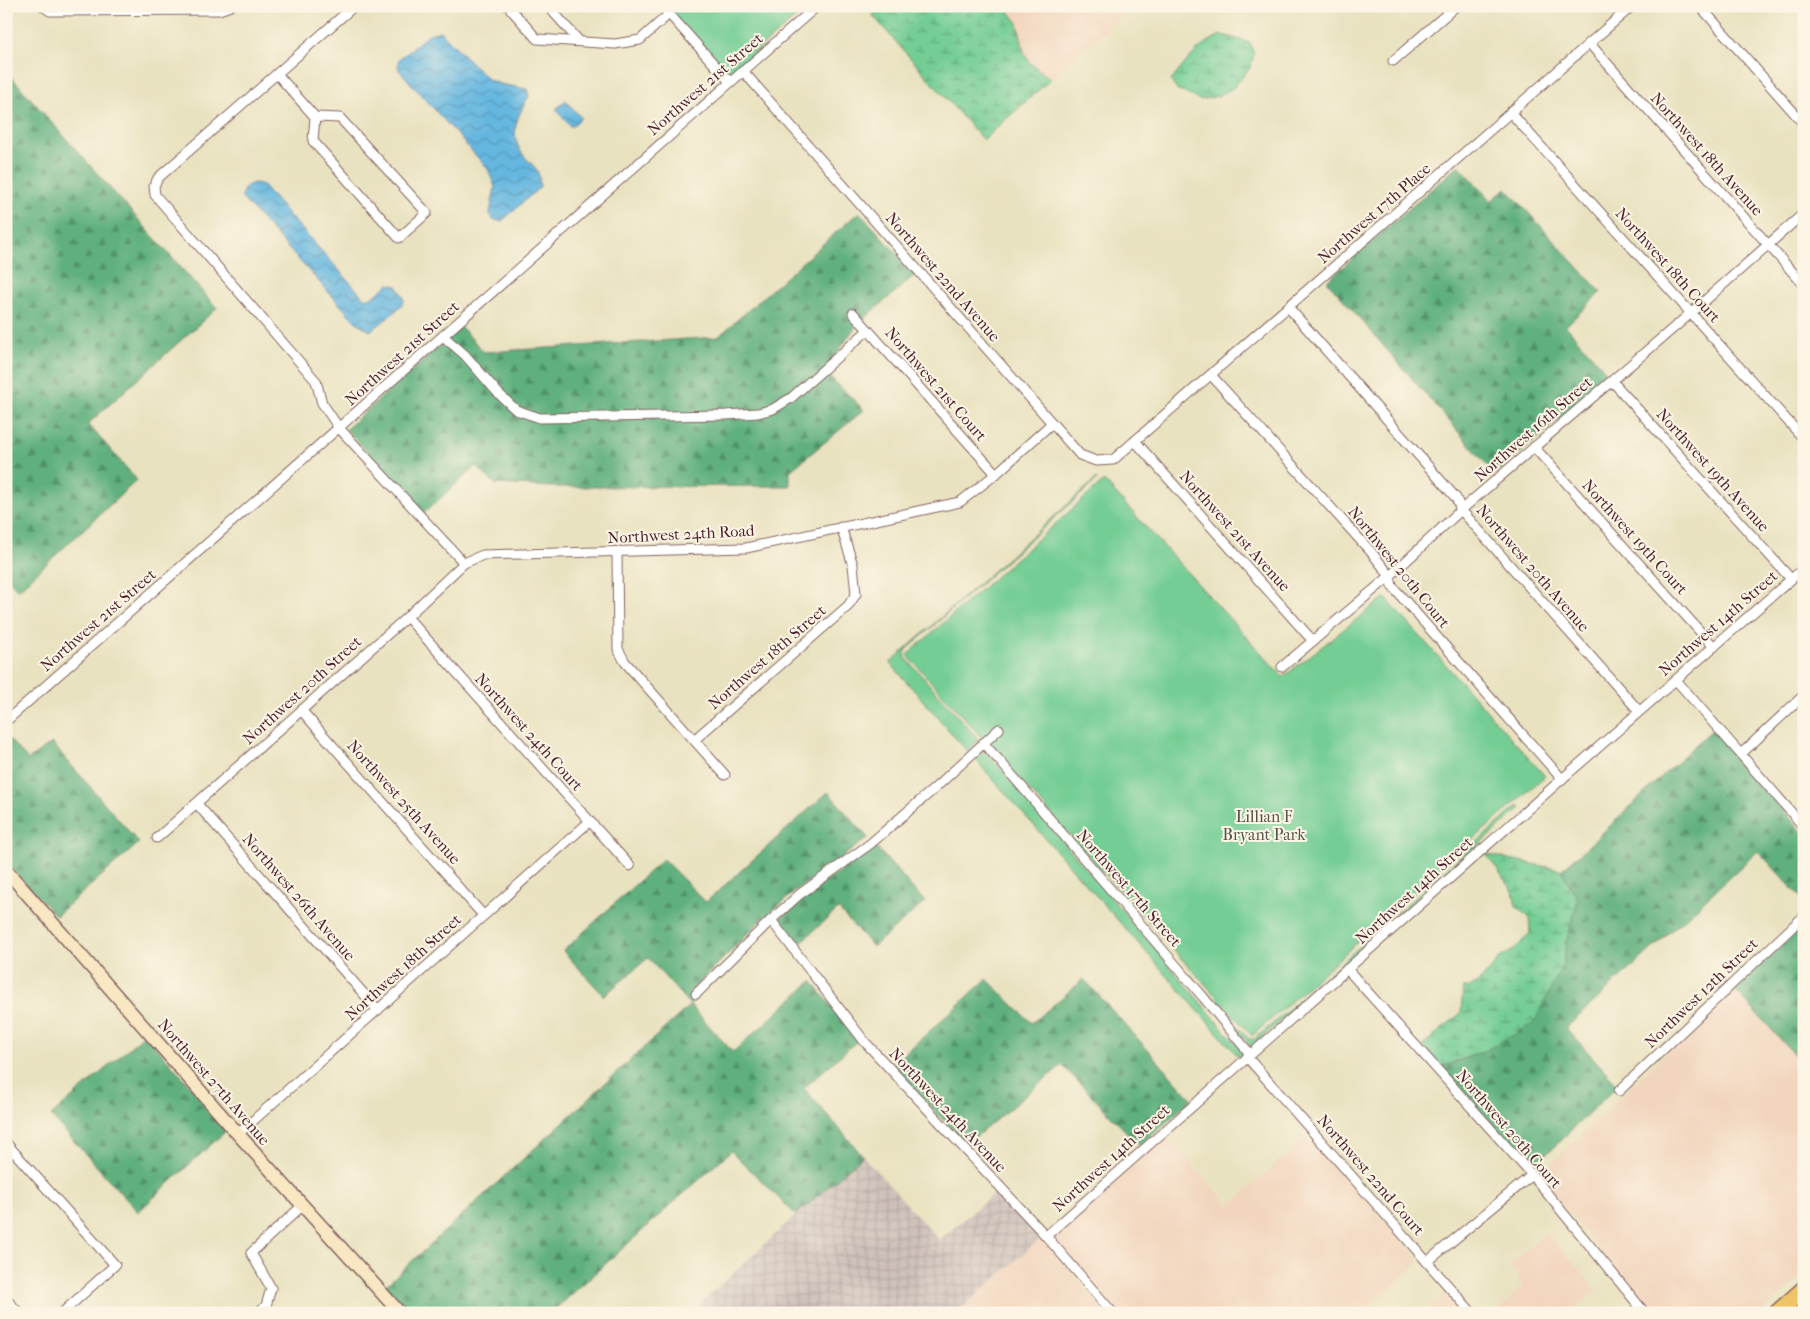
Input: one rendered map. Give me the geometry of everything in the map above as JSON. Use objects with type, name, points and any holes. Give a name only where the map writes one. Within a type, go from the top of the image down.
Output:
[{"type":"highway","points":[[1777,1313],[1804,1289]]},
{"type":"street","points":[[43,6],[50,11],[219,10],[230,6]]},
{"type":"street","points":[[354,6],[158,178],[154,186],[155,195],[316,381],[322,403],[339,428],[464,563]]},
{"type":"street","points":[[508,6],[537,39],[615,44],[640,40],[669,14]]},
{"type":"street","points":[[548,6],[579,42]]},
{"type":"street","points":[[662,6],[730,82]]},
{"type":"street","name":"Northwest 21st Street","points":[[6,721],[816,6]]},
{"type":"street","points":[[1393,61],[1456,6]]},
{"type":"street","name":"Northwest 17th Place","points":[[1135,441],[1632,6]]},
{"type":"street","points":[[1700,6],[1804,124]]},
{"type":"street","name":"Northwest 18th Avenue","points":[[1589,43],[1804,284]]},
{"type":"street","name":"Northwest 22nd Avenue","points":[[743,71],[1080,455],[1096,461],[1113,460],[1135,441]]},
{"type":"street","points":[[277,74],[315,117],[313,141],[400,238],[426,214],[340,118],[315,117]]},
{"type":"street","name":"Northwest 18th Court","points":[[1510,112],[1804,439]]},
{"type":"street","name":"Northwest 16th Street","points":[[1282,667],[1390,576],[1462,510],[1804,213]]},
{"type":"street","name":"Northwest 20th Avenue","points":[[1289,308],[1456,498],[1462,510],[1639,712]]},
{"type":"street","name":"Northwest 21st Court","points":[[853,313],[996,474]]},
{"type":"street","points":[[443,336],[465,355],[498,393],[516,410],[540,418],[623,417],[726,415],[758,413],[772,409],[791,398],[868,330]]},
{"type":"street","name":"Northwest 20th Court","points":[[1211,375],[1366,546],[1390,576],[1392,586],[1562,779]]},
{"type":"street","name":"Northwest 19th Avenue","points":[[1612,381],[1791,579]]},
{"type":"street","name":"Northwest 24th Road","points":[[464,563],[483,555],[746,548],[960,502],[996,474],[1052,423]]},
{"type":"street","name":"Northwest 21st Avenue","points":[[1135,441],[1313,641]]},
{"type":"street","name":"Northwest 19th Court","points":[[1534,447],[1714,647]]},
{"type":"street","name":"Northwest 18th Street","points":[[694,740],[848,606],[856,594],[853,565],[841,527]]},
{"type":"street","points":[[617,552],[618,649],[625,662],[725,774]]},
{"type":"street","name":"Northwest 20th Street","points":[[158,838],[407,617],[464,563]]},
{"type":"street","name":"Northwest 14th Street","points":[[1046,1236],[1562,779],[1804,568]]},
{"type":"street","name":"Northwest 24th Court","points":[[407,617],[630,866]]},
{"type":"street","points":[[1676,680],[1804,827]]},
{"type":"street","points":[[1741,754],[1804,695]]},
{"type":"street","name":"Northwest 25th Avenue","points":[[301,710],[483,915]]},
{"type":"street","points":[[696,994],[800,894],[870,844],[999,729]]},
{"type":"street","name":"Northwest 17th Street","points":[[982,743],[998,759],[1204,998],[1249,1055]]},
{"type":"street","name":"Northwest 26th Avenue","points":[[197,804],[378,1010]]},
{"type":"street","name":"Northwest 18th Street","points":[[238,1134],[589,822]]},
{"type":"street","name":"Northwest 27th Avenue","points":[[6,870],[238,1134],[400,1313]]},
{"type":"street","name":"Northwest 12th Street","points":[[1619,1091],[1804,916]]},
{"type":"street","name":"Northwest 24th Avenue","points":[[771,920],[865,1042],[1046,1236],[1113,1313]]},
{"type":"street","name":"Northwest 20th Court","points":[[1347,969],[1532,1175],[1645,1313]]},
{"type":"street","name":"Northwest 22nd Court","points":[[1249,1055],[1472,1313]]},
{"type":"street","points":[[6,1143],[115,1266],[62,1313]]},
{"type":"street","points":[[1427,1262],[1532,1175]]},
{"type":"street","points":[[258,1313],[266,1306],[271,1288],[251,1253],[303,1205]]},
{"type":"street","points":[[6,1299],[19,1313]]},
{"type":"shaded area","points":[[1005,6],[1132,6],[1051,79],[1030,63],[1024,52],[1018,23]]},
{"type":"shaded area","points":[[1734,989],[1804,1065],[1804,1274],[1761,1313],[1651,1313],[1538,1176]]},
{"type":"shaded area","points":[[1308,1135],[1420,1261],[1363,1313],[1119,1313],[1053,1237],[1166,1136],[1230,1206]]},
{"type":"shaded area","points":[[863,1156],[939,1240],[997,1191],[1041,1238],[956,1313],[690,1313],[796,1215]]},
{"type":"shaded area","points":[[1546,1232],[1596,1289],[1571,1313],[1496,1313],[1524,1285],[1510,1265]]},
{"type":"shaded area","points":[[1041,1238],[1107,1313],[956,1313]]},
{"type":"shaded area","points":[[1447,1292],[1466,1313],[1423,1313]]},
{"type":"green space","points":[[666,6],[809,6],[736,69],[729,72],[719,66]]},
{"type":"green space","points":[[878,6],[1005,6],[1018,23],[1024,52],[1030,63],[1051,79],[983,140],[873,16]]},
{"type":"green space","points":[[1221,35],[1250,43],[1254,54],[1250,68],[1233,88],[1218,96],[1200,100],[1176,89],[1171,81],[1182,67],[1206,43]]},
{"type":"green space","points":[[6,71],[217,308],[88,424],[137,480],[18,590],[6,577]]},
{"type":"green space","points":[[1459,165],[1491,201],[1506,188],[1601,292],[1566,326],[1610,376],[1495,474],[1327,281]]},
{"type":"green space","points":[[859,212],[916,274],[857,325],[824,371],[864,410],[790,471],[790,486],[552,487],[495,484],[476,466],[424,513],[346,429],[461,327],[484,352],[718,337]]},
{"type":"green space","points":[[1096,479],[905,651],[905,657],[979,740],[967,751],[890,663]]},
{"type":"green space","name":"Lillian F Bryant Park","points":[[1104,481],[1283,677],[1385,597],[1545,776],[1252,1036],[907,655]]},
{"type":"green space","points":[[1713,729],[1804,834],[1804,901],[1758,851],[1566,1028],[1618,1085],[1532,1168],[1441,1067],[1487,1050],[1563,964],[1566,943],[1578,899],[1561,870]]},
{"type":"green space","points":[[8,738],[28,760],[52,743],[139,843],[56,916],[6,863],[6,740]]},
{"type":"green space","points":[[983,750],[1244,1053],[1239,1057],[974,758]]},
{"type":"green space","points":[[828,792],[868,838],[797,890],[764,918],[689,993],[695,1000],[690,1005],[648,958],[604,996],[563,951],[663,859],[706,902]]},
{"type":"green space","points":[[1519,805],[1521,808],[1251,1047],[1189,973],[1249,1039],[1255,1039]]},
{"type":"green space","points":[[875,846],[925,902],[873,947],[838,909],[797,946],[777,921],[803,898]]},
{"type":"green space","points":[[1486,854],[1561,870],[1578,899],[1566,943],[1563,964],[1534,1023],[1487,1050],[1441,1067],[1422,1046],[1461,1013],[1463,988],[1471,987],[1481,980],[1501,957],[1514,950],[1530,933],[1529,918],[1516,906],[1513,891]]},
{"type":"green space","points":[[1804,925],[1804,1065],[1734,989]]},
{"type":"green space","points":[[987,979],[1032,1023],[1084,979],[1192,1099],[1140,1146],[1062,1065],[966,1145],[892,1065]]},
{"type":"green space","points":[[812,981],[858,1040],[804,1088],[863,1156],[796,1215],[731,1151],[551,1313],[406,1313],[383,1288],[690,1005],[733,1052]]},
{"type":"green space","points":[[145,1034],[228,1129],[138,1212],[51,1116]]},
{"type":"water","points":[[440,31],[489,80],[527,89],[529,96],[518,119],[515,134],[520,149],[538,173],[540,187],[502,221],[493,220],[490,213],[495,187],[488,169],[398,69],[399,59],[429,34]]},
{"type":"water","points":[[566,100],[581,118],[571,127],[556,109]]},
{"type":"water","points":[[254,183],[261,184],[365,299],[374,296],[389,284],[397,286],[404,302],[388,318],[370,331],[355,321],[242,198],[245,188]]}]
